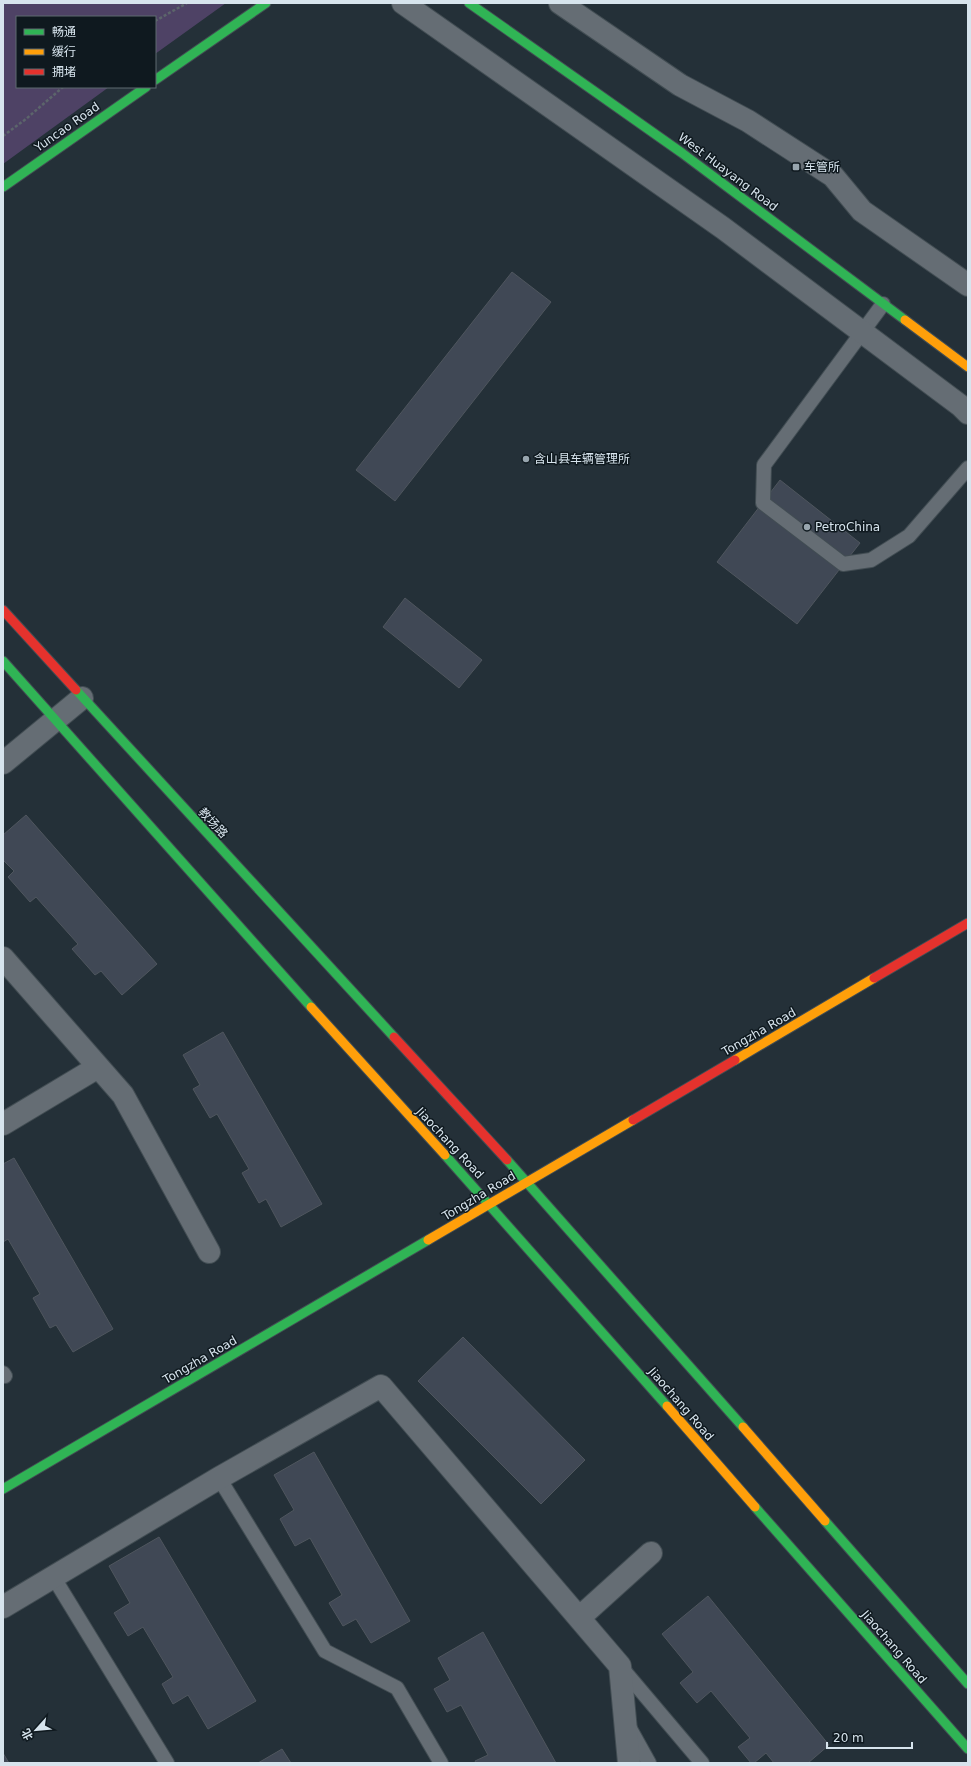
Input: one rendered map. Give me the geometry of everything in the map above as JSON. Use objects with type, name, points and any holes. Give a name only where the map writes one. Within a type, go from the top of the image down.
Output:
[{"type":"main road","points":[[156,79],[266,3]]},
{"type":"main road","name":"West Huayang Road","points":[[469,3],[682,153],[968,367]]},
{"type":"main road","name":"Yuncao Road","points":[[3,187],[145,88]]},
{"type":"main road","points":[[3,610],[82,698],[527,1181],[968,1684]]},
{"type":"main road","points":[[3,661],[55,720]]},
{"type":"main road","name":"Jiaochang Road","points":[[55,720],[373,1077],[490,1205],[968,1749]]},
{"type":"main road","name":"Tongzha Road","points":[[3,1489],[490,1205],[527,1181],[968,923]]},
{"type":"street","points":[[403,3],[723,228],[961,406],[968,413]]},
{"type":"street","points":[[560,3],[680,85],[748,121],[833,176],[862,211],[968,285]]},
{"type":"street","points":[[3,763],[82,698]]},
{"type":"street","points":[[3,958],[123,1095],[209,1252]]},
{"type":"street","points":[[3,1124],[98,1067]]},
{"type":"street","points":[[3,1607],[54,1578],[218,1478],[381,1386],[620,1666],[629,1763]]},
{"type":"street","points":[[579,1618],[651,1553]]},
{"type":"lane","points":[[883,304],[764,465],[764,503],[843,564],[871,560],[909,536],[968,468]]},
{"type":"lane","points":[[218,1478],[325,1651],[397,1688],[441,1763]]},
{"type":"lane","points":[[54,1578],[167,1763]]},
{"type":"lane","points":[[620,1666],[702,1763]]},
{"type":"lane","points":[[626,1722],[649,1763]]},
{"type":"path","points":[[156,20],[187,3]]},
{"type":"path","points":[[3,136],[26,119],[62,88]]},
{"type":"shaded area","points":[[3,3],[226,3],[156,53],[156,16],[16,16],[16,88],[108,88],[3,164]]},
{"type":"building","points":[[512,272],[551,302],[395,501],[356,470]]},
{"type":"building","points":[[780,480],[860,543],[797,624],[717,562]]},
{"type":"building","points":[[405,598],[482,660],[459,688],[383,627]]},
{"type":"building","points":[[26,815],[157,964],[122,995],[101,971],[95,975],[72,949],[78,944],[36,897],[30,902],[8,877],[14,871],[3,860],[3,835]]},
{"type":"building","points":[[223,1032],[322,1204],[281,1227],[266,1199],[259,1203],[242,1173],[249,1169],[217,1114],[210,1118],[193,1089],[200,1085],[183,1055]]},
{"type":"building","points":[[14,1158],[113,1329],[73,1352],[56,1325],[50,1328],[33,1298],[40,1294],[8,1239],[3,1242],[3,1164]]},
{"type":"building","points":[[463,1337],[585,1460],[541,1504],[418,1381]]},
{"type":"building","points":[[314,1452],[410,1621],[371,1643],[356,1619],[343,1626],[329,1603],[342,1595],[310,1538],[295,1546],[280,1519],[294,1510],[274,1475]]},
{"type":"building","points":[[159,1537],[256,1701],[208,1729],[188,1695],[173,1704],[162,1684],[173,1677],[143,1627],[128,1636],[114,1613],[130,1603],[109,1566]]},
{"type":"building","points":[[708,1596],[829,1745],[808,1763],[774,1763],[766,1753],[754,1763],[751,1763],[738,1747],[750,1738],[711,1691],[697,1703],[680,1683],[693,1672],[662,1634]]},
{"type":"building","points":[[483,1632],[556,1763],[476,1763],[475,1761],[488,1755],[461,1705],[447,1712],[434,1689],[450,1680],[438,1658]]},
{"type":"building","points":[[282,1749],[291,1763],[258,1763]]},
{"type":"building","points":[[3,1753],[9,1763],[3,1763]]},
{"type":"traffic: fast","points":[[156,79],[266,3]]},
{"type":"traffic: fast","points":[[469,3],[682,153],[905,320]]},
{"type":"traffic: fast","points":[[3,187],[145,88]]},
{"type":"traffic: fast","points":[[3,661],[311,1007]]},
{"type":"traffic: fast","points":[[76,690],[394,1037]]},
{"type":"traffic: fast","points":[[445,1155],[667,1406]]},
{"type":"traffic: fast","points":[[507,1160],[743,1427]]},
{"type":"traffic: fast","points":[[3,1489],[428,1240]]},
{"type":"traffic: fast","points":[[755,1507],[968,1749]]},
{"type":"traffic: fast","points":[[825,1521],[968,1684]]},
{"type":"traffic: slow","points":[[905,320],[968,367]]},
{"type":"traffic: slow","points":[[735,1060],[874,978]]},
{"type":"traffic: slow","points":[[311,1007],[445,1155]]},
{"type":"traffic: slow","points":[[428,1240],[633,1120]]},
{"type":"traffic: slow","points":[[667,1406],[755,1507]]},
{"type":"traffic: slow","points":[[743,1427],[825,1521]]},
{"type":"traffic: jam","points":[[3,610],[76,690]]},
{"type":"traffic: jam","points":[[874,978],[968,923]]},
{"type":"traffic: jam","points":[[394,1037],[507,1160]]},
{"type":"traffic: jam","points":[[633,1120],[735,1060]]},
{"type":"place","name":"车管所","points":[[796,167]]},
{"type":"place","name":"含山县车辆管理所","points":[[526,459]]},
{"type":"place","name":"PetroChina","points":[[807,527]]}]
